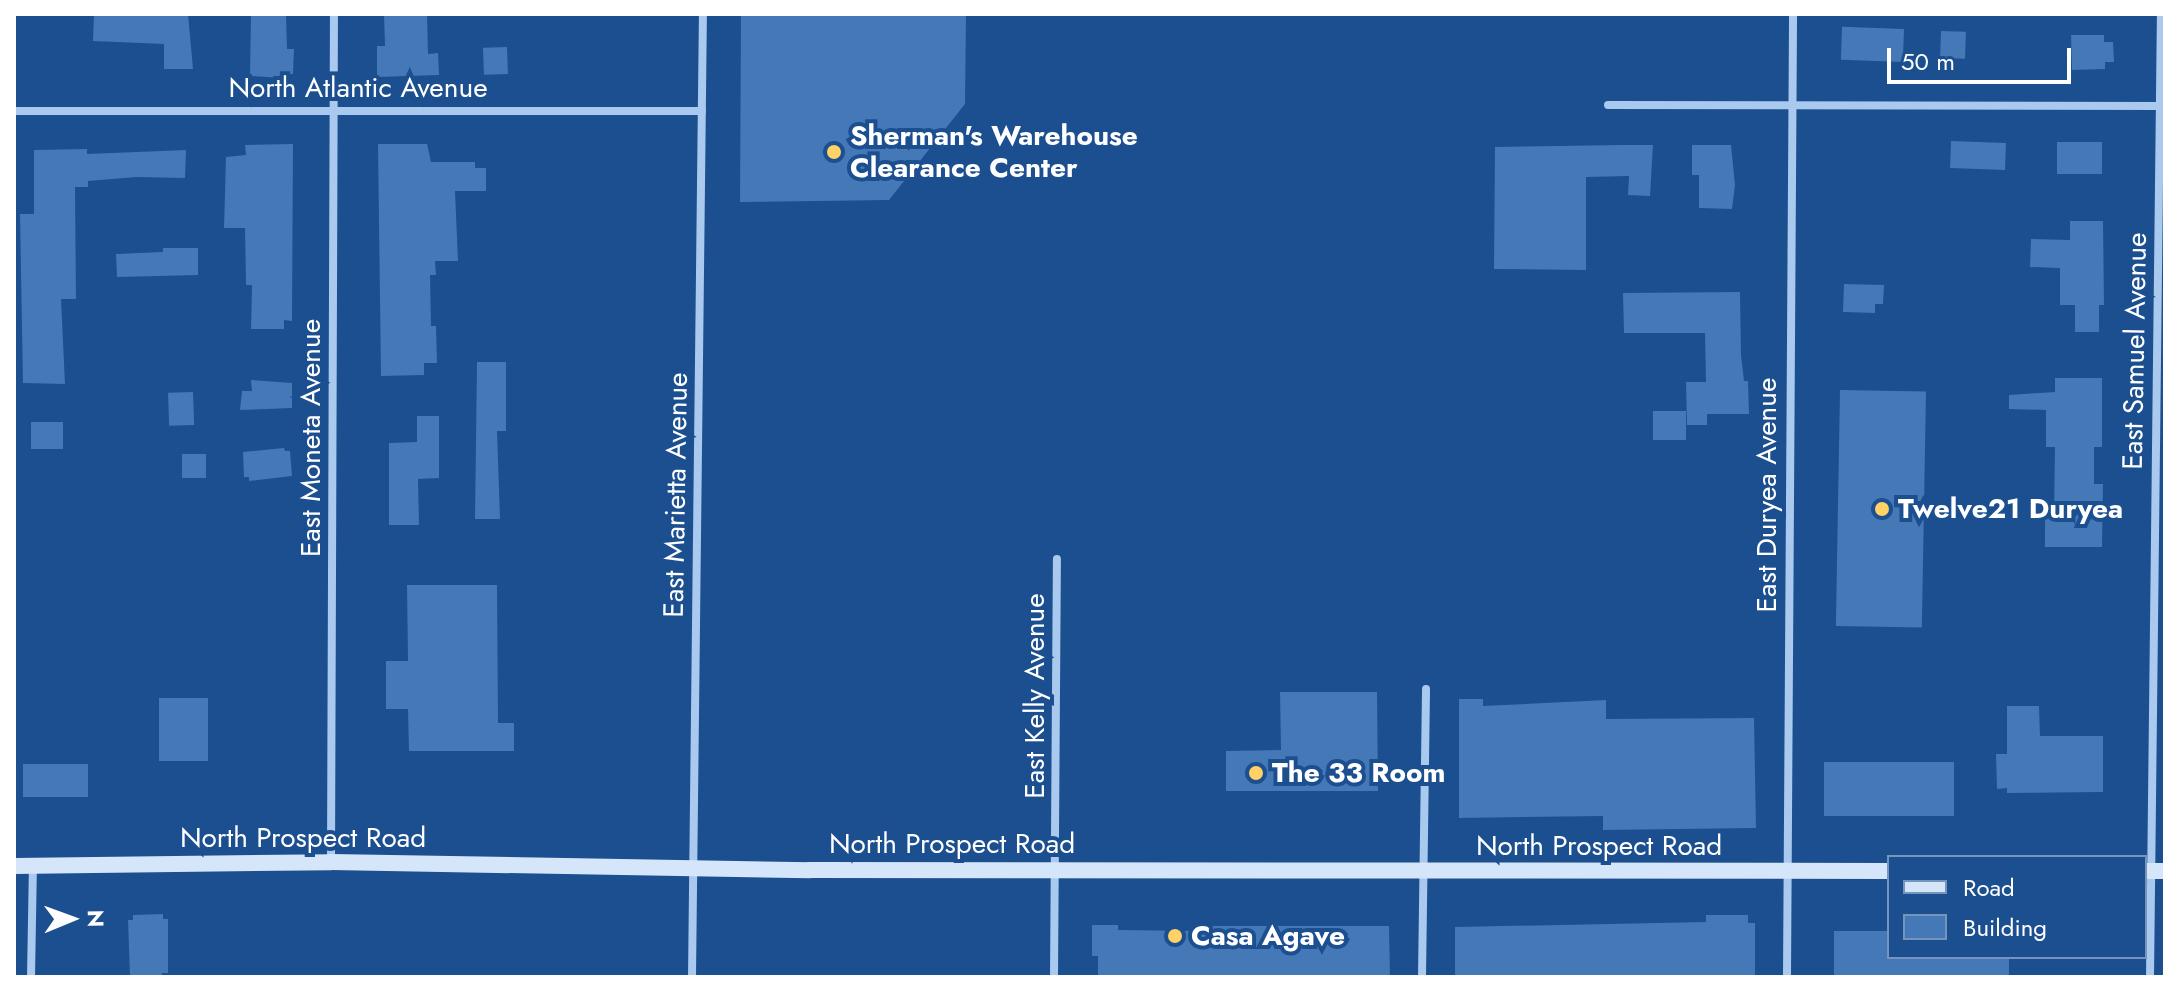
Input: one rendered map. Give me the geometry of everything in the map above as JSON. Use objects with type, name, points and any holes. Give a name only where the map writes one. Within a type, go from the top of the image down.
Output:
[{"type":"main road","name":"North Prospect Road","points":[[14,866],[331,862],[1056,871],[1887,871]]},
{"type":"street","name":"East Moneta Avenue","points":[[331,862],[334,14]]},
{"type":"street","name":"East Marietta Avenue","points":[[692,977],[703,14]]},
{"type":"street","name":"East Duryea Avenue","points":[[1787,977],[1793,14]]},
{"type":"street","name":"East Samuel Avenue","points":[[2150,977],[2163,106],[2161,14]]},
{"type":"street","points":[[1608,105],[2163,106]]},
{"type":"street","name":"North Atlantic Avenue","points":[[14,111],[702,111]]},
{"type":"street","name":"East Kelly Avenue","points":[[1054,977],[1057,559]]},
{"type":"street","points":[[1422,977],[1426,689]]},
{"type":"street","points":[[31,977],[33,867]]},
{"type":"building","points":[[188,14],[193,69],[164,69],[164,44],[93,41],[94,15]]},
{"type":"building","points":[[251,14],[286,14],[287,49],[294,49],[293,74],[285,74],[284,78],[250,76]]},
{"type":"building","points":[[384,14],[427,14],[428,54],[438,53],[439,75],[377,77],[377,46],[385,46]]},
{"type":"building","name":"Sherman's Warehouse Clearance Center","points":[[741,14],[966,14],[965,104],[889,200],[740,202]]},
{"type":"building","points":[[1842,27],[1904,29],[1903,62],[1841,60]]},
{"type":"building","points":[[1941,31],[1966,32],[1965,59],[1940,58]]},
{"type":"building","points":[[2071,35],[2104,35],[2104,42],[2113,42],[2114,62],[2105,62],[2105,69],[2072,70]]},
{"type":"building","points":[[507,47],[508,74],[484,75],[483,48]]},
{"type":"building","points":[[1951,141],[2006,143],[2005,170],[1950,168]]},
{"type":"building","points":[[2057,142],[2102,142],[2102,174],[2057,174]]},
{"type":"building","points":[[293,144],[292,321],[284,320],[284,329],[251,329],[252,285],[246,285],[245,228],[224,228],[226,157],[246,155],[245,145]]},
{"type":"building","points":[[378,144],[427,144],[431,162],[475,162],[475,168],[486,168],[486,191],[455,191],[458,261],[435,261],[436,275],[430,275],[431,326],[436,326],[437,363],[424,363],[424,375],[381,376]]},
{"type":"building","points":[[1653,145],[1650,196],[1628,195],[1629,176],[1586,177],[1586,270],[1494,269],[1495,147]]},
{"type":"building","points":[[1692,145],[1731,145],[1735,185],[1732,209],[1699,208],[1699,175],[1692,175]]},
{"type":"building","points":[[87,149],[87,154],[186,150],[185,178],[136,177],[88,181],[88,187],[75,187],[76,299],[61,299],[65,384],[23,383],[20,214],[34,214],[34,150]]},
{"type":"building","points":[[2070,221],[2103,221],[2104,305],[2099,305],[2099,332],[2075,332],[2075,305],[2060,305],[2060,268],[2030,267],[2031,239],[2070,240]]},
{"type":"building","points":[[163,248],[198,248],[198,275],[117,277],[116,254],[163,252]]},
{"type":"building","points":[[1844,284],[1884,285],[1883,304],[1875,304],[1875,313],[1843,312]]},
{"type":"building","points":[[1740,292],[1741,355],[1744,381],[1748,381],[1749,414],[1707,414],[1707,425],[1687,425],[1686,382],[1706,382],[1705,333],[1624,333],[1623,293]]},
{"type":"building","points":[[477,362],[506,362],[506,431],[497,431],[500,519],[475,519]]},
{"type":"building","points":[[2055,378],[2102,378],[2102,447],[2094,447],[2094,484],[2103,484],[2102,547],[2045,547],[2045,516],[2054,516],[2055,447],[2046,447],[2046,410],[2009,409],[2009,395],[2055,392]]},
{"type":"building","points":[[251,380],[292,383],[292,408],[240,410],[242,391],[252,391]]},
{"type":"building","name":"Twelve21 Duryea","points":[[1840,390],[1926,392],[1922,627],[1836,626]]},
{"type":"building","points":[[193,392],[194,425],[169,426],[168,393]]},
{"type":"building","points":[[1653,411],[1686,411],[1686,440],[1653,440]]},
{"type":"building","points":[[417,416],[439,416],[439,478],[418,479],[419,525],[389,525],[389,443],[417,442]]},
{"type":"building","points":[[31,422],[63,422],[63,449],[31,449]]},
{"type":"building","points":[[284,448],[290,451],[292,476],[249,481],[249,477],[244,477],[243,452]]},
{"type":"building","points":[[182,454],[206,454],[206,478],[182,478]]},
{"type":"building","points":[[407,585],[497,585],[498,723],[514,723],[514,751],[409,751],[408,709],[386,709],[386,661],[408,661]]},
{"type":"building","points":[[1280,692],[1377,692],[1378,791],[1226,791],[1226,751],[1281,750]]},
{"type":"building","points":[[159,698],[208,698],[208,761],[159,761]]},
{"type":"building","points":[[1459,699],[1483,699],[1483,706],[1606,700],[1606,719],[1754,718],[1756,828],[1603,830],[1603,816],[1459,818]]},
{"type":"building","points":[[2007,706],[2039,706],[2040,736],[2103,736],[2103,792],[2007,793],[2007,788],[1997,789],[1996,754],[2007,754]]},
{"type":"building","points":[[1824,762],[1954,762],[1954,816],[1824,816]]},
{"type":"building","points":[[23,764],[88,764],[88,797],[23,797]]},
{"type":"building","points":[[163,914],[163,919],[168,919],[168,973],[162,973],[162,977],[130,977],[128,920],[133,920],[133,915]]},
{"type":"building","points":[[1706,915],[1748,915],[1748,923],[1755,923],[1755,977],[1455,977],[1455,927],[1706,922]]},
{"type":"building","points":[[1092,925],[1118,925],[1118,930],[1201,931],[1201,926],[1389,926],[1390,977],[1098,977],[1098,956],[1092,956]]},
{"type":"building","points":[[1834,931],[1887,931],[1887,959],[2009,959],[2009,977],[1834,977]]},
{"type":"place","name":"Sherman's Warehouse Clearance Center","points":[[834,152]]},
{"type":"place","name":"Twelve21 Duryea","points":[[1882,509]]},
{"type":"place","name":"The 33 Room","points":[[1256,773]]},
{"type":"place","name":"Casa Agave","points":[[1175,936]]}]
